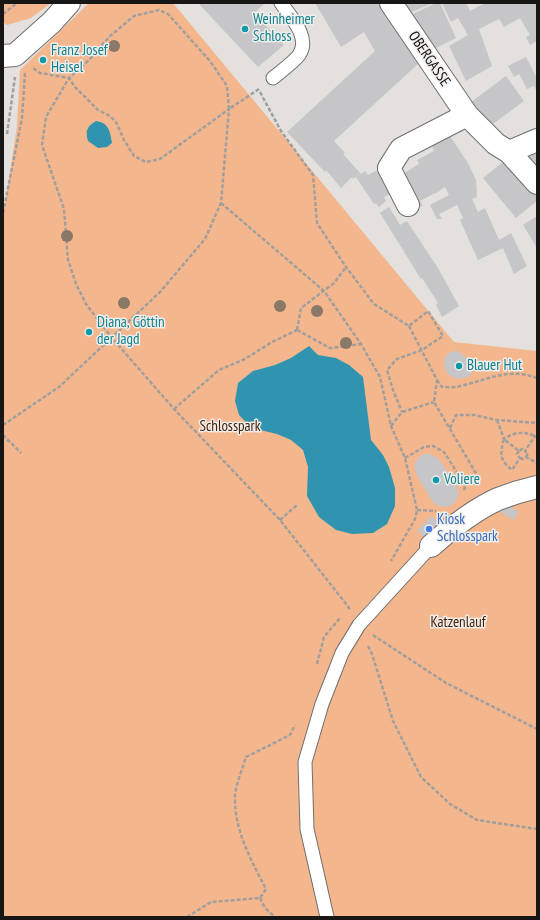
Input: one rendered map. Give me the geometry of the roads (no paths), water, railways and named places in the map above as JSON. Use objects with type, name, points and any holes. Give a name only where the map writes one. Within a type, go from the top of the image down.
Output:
[{"type":"street","points":[[3,56],[15,55],[52,22],[69,3]]},
{"type":"street","name":"OBERGASSE","points":[[391,3],[466,115],[496,144],[509,152],[537,183]]},
{"type":"street","points":[[408,205],[389,168],[401,149],[466,115]]},
{"type":"street","points":[[509,152],[537,140]]},
{"type":"street","points":[[431,546],[472,514],[497,500],[537,487]]},
{"type":"lane","points":[[273,78],[299,55],[302,44],[301,32],[281,3]]},
{"type":"lane","points":[[327,917],[307,829],[305,762],[322,704],[342,653],[359,626],[431,546]]},
{"type":"water","points":[[96,121],[104,124],[108,128],[112,143],[107,147],[98,148],[88,141],[88,129]]},
{"type":"water","points":[[309,346],[318,355],[336,358],[349,365],[363,377],[371,440],[383,455],[389,467],[395,488],[395,506],[387,524],[373,533],[352,534],[336,530],[319,517],[307,496],[308,467],[303,450],[291,440],[277,434],[252,428],[239,415],[235,401],[238,383],[253,371],[275,365],[291,358]]},
{"type":"place","name":"Weinheimer Schloss","points":[[245,29]]},
{"type":"place","name":"Franz Josef Heisel","points":[[43,60]]},
{"type":"place","name":"Diana, Göttin der Jagd","points":[[89,332]]},
{"type":"place","name":"Blauer Hut","points":[[459,366]]},
{"type":"place","name":"Voliere","points":[[436,480]]},
{"type":"place","name":"Kiosk Schlosspark","points":[[429,529]]},
{"type":"park label","name":"Schlosspark","points":[[230,427]]},
{"type":"park label","name":"Katzenlauf","points":[[458,623]]}]
